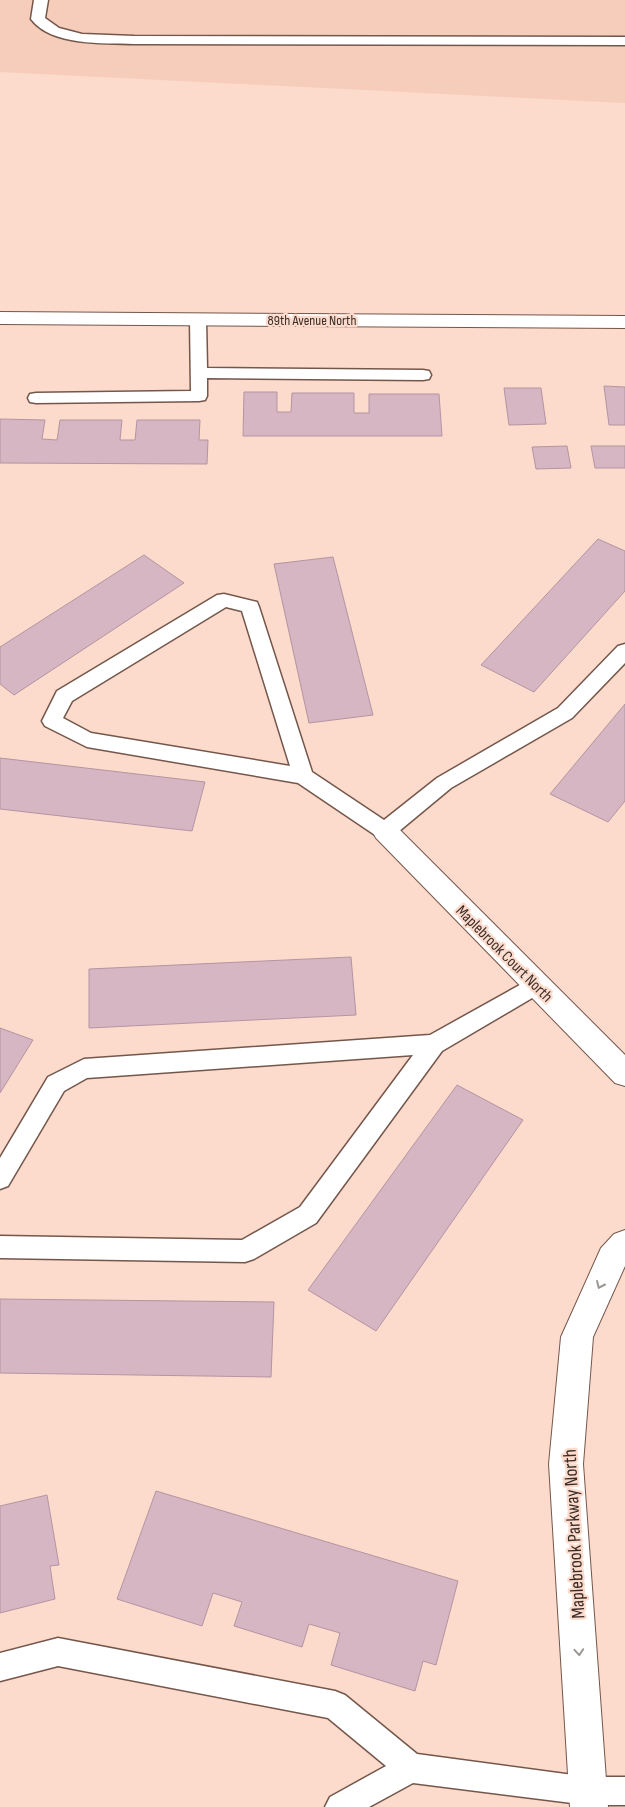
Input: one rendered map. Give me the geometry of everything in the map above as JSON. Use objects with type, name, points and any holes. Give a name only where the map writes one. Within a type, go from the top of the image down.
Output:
[{"type":"street","name":"89th Avenue North","points":[[0,318],[625,322]]},
{"type":"street","name":"Maplebrook Court North","points":[[385,831],[625,1074]]},
{"type":"street","name":"Maplebrook Parkway North","points":[[589,1799],[566,1464],[577,1337],[612,1258],[625,1244]]},
{"type":"lane","points":[[42,0],[38,19],[54,31],[82,38],[144,40],[625,41]]},
{"type":"lane","points":[[36,398],[199,396],[198,320]]},
{"type":"lane","points":[[198,373],[423,375]]},
{"type":"lane","points":[[303,776],[250,607],[224,600],[64,696],[52,721],[87,740],[303,776],[385,831],[444,783],[565,713],[625,651]]},
{"type":"lane","points":[[0,1246],[245,1251],[308,1215],[434,1044],[536,985]]},
{"type":"lane","points":[[0,1179],[56,1084],[84,1069],[434,1044]]},
{"type":"lane","points":[[0,1667],[58,1652],[335,1705],[411,1768],[589,1799],[625,1791]]},
{"type":"lane","points":[[340,1807],[411,1768]]},
{"type":"shaded area","points":[[0,0],[625,0],[625,103],[0,72]]},
{"type":"building","points":[[604,386],[625,387],[625,425],[609,425]]},
{"type":"building","points":[[504,388],[541,388],[546,424],[509,425]]},
{"type":"building","points":[[244,392],[277,392],[277,412],[291,412],[292,393],[354,393],[354,413],[369,413],[369,394],[439,394],[442,436],[243,436]]},
{"type":"building","points":[[0,419],[45,420],[42,439],[57,440],[60,420],[122,420],[120,440],[135,440],[137,420],[200,420],[199,440],[208,440],[207,464],[0,463]]},
{"type":"building","points":[[567,446],[571,468],[536,469],[532,447]]},
{"type":"building","points":[[591,446],[625,446],[625,468],[595,468]]},
{"type":"building","points":[[598,539],[625,551],[625,591],[534,692],[481,665]]},
{"type":"building","points":[[144,555],[184,583],[14,695],[0,684],[0,647]]},
{"type":"building","points":[[333,557],[373,715],[309,723],[274,564]]},
{"type":"building","points":[[625,704],[625,801],[608,822],[550,794]]},
{"type":"building","points":[[0,758],[205,782],[192,831],[0,809]]},
{"type":"building","points":[[351,957],[356,1015],[89,1028],[89,969]]},
{"type":"building","points":[[0,1028],[33,1040],[0,1093]]},
{"type":"building","points":[[457,1085],[523,1120],[376,1331],[308,1290]]},
{"type":"building","points":[[0,1299],[274,1302],[271,1377],[0,1373]]},
{"type":"building","points":[[156,1491],[458,1581],[436,1665],[423,1661],[415,1691],[331,1665],[340,1633],[309,1624],[302,1647],[234,1626],[242,1602],[213,1593],[202,1626],[117,1599]]},
{"type":"building","points":[[47,1495],[59,1565],[50,1566],[55,1599],[0,1613],[0,1506]]}]
